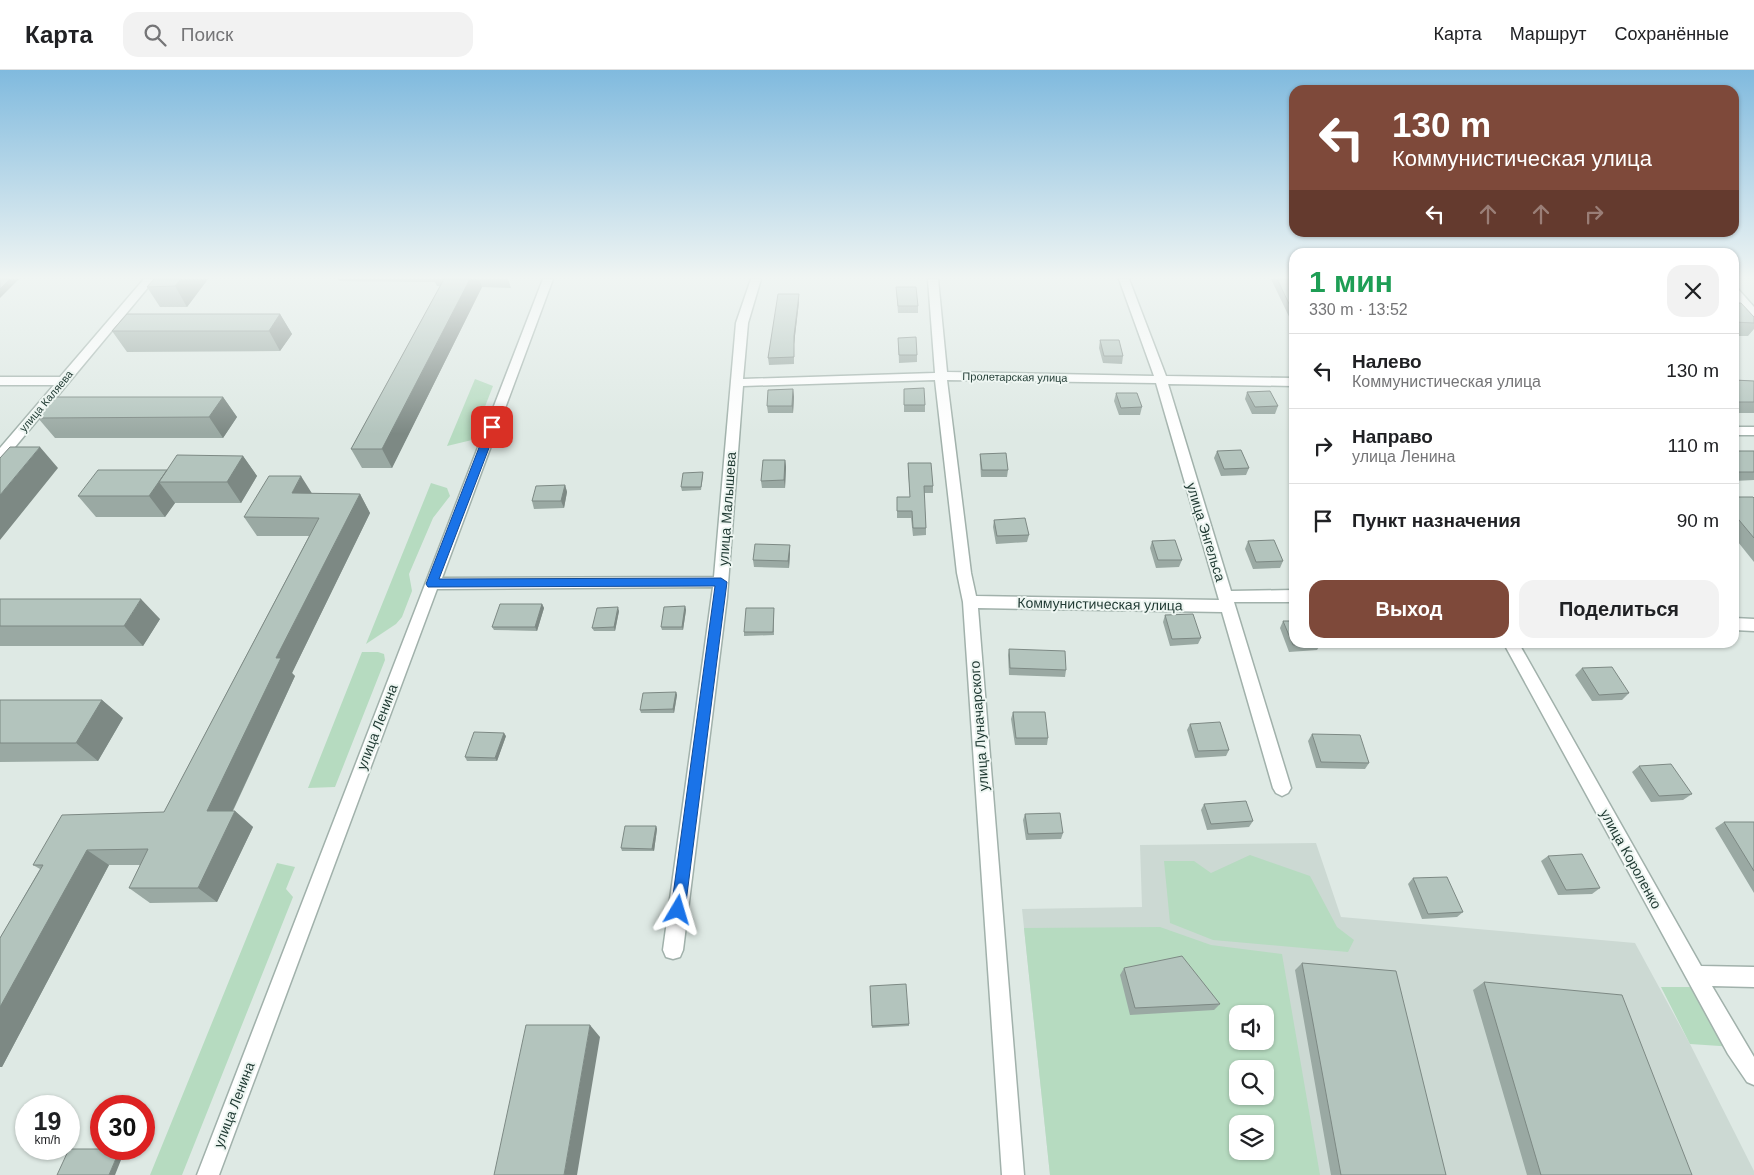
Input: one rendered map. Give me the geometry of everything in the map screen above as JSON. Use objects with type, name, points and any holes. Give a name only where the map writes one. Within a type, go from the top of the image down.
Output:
[{"type":"street","name":"улица Каляева","points":[[0,456],[106,331]]},
{"type":"street","name":"улица Ленина","points":[[208,1175],[528,331]]},
{"type":"street","name":"улица Малышева","points":[[673,950],[721,582],[741,331]]},
{"type":"street","name":"улица Луначарского","points":[[937,331],[964,573],[970,602],[1013,1175]]},
{"type":"street","name":"улица Энгельса","points":[[1143,331],[1161,380],[1282,788]]},
{"type":"street","name":"Пролетарская улица","points":[[736,383],[941,376],[1289,382]]},
{"type":"street","points":[[0,381],[63,381]]},
{"type":"street","points":[[1739,432],[1754,431]]},
{"type":"street","points":[[432,584],[721,582]]},
{"type":"street","name":"Коммунистическая улица","points":[[970,602],[1228,602],[1289,596]]},
{"type":"street","points":[[1739,624],[1754,625]]},
{"type":"street","name":"улица Короленко","points":[[1513,648],[1735,1047],[1754,1075]]},
{"type":"street","points":[[1696,976],[1754,976]]},
{"type":"shaded area","points":[[1316,843],[1341,917],[1635,943],[1690,1044],[1754,1171],[1754,1175],[1050,1175],[1022,909],[1142,907],[1140,845]]},
{"type":"green space","points":[[475,379],[493,386],[472,440],[447,446]]},
{"type":"green space","points":[[431,483],[447,488],[450,496],[433,518],[409,574],[412,591],[402,617],[396,624],[366,644]]},
{"type":"green space","points":[[362,652],[384,654],[385,660],[335,787],[308,788]]},
{"type":"green space","points":[[1250,855],[1310,876],[1337,927],[1354,940],[1348,952],[1213,940],[1170,923],[1164,861],[1194,861],[1211,873]]},
{"type":"green space","points":[[277,863],[295,867],[286,889],[293,897],[182,1175],[150,1175]]},
{"type":"green space","points":[[1160,927],[1211,945],[1282,954],[1320,1175],[1050,1175],[1024,928]]},
{"type":"green space","points":[[1661,987],[1702,987],[1735,1047],[1690,1044]]},
{"type":"building","points":[[112,331],[269,331],[269,331]]},
{"type":"building","points":[[416,331],[443,331],[382,449],[351,449]]},
{"type":"building","points":[[772,331],[795,331],[794,357],[768,358]]},
{"type":"building","points":[[916,337],[917,355],[899,355],[898,338]]},
{"type":"building","points":[[1100,340],[1119,340],[1123,356],[1104,356]]},
{"type":"building","points":[[1739,380],[1754,381],[1754,402],[1739,402]]},
{"type":"building","points":[[924,388],[925,405],[904,405],[904,389]]},
{"type":"building","points":[[793,389],[792,406],[767,406],[768,390]]},
{"type":"building","points":[[1270,391],[1278,406],[1255,407],[1247,392]]},
{"type":"building","points":[[1116,393],[1137,393],[1142,407],[1121,408]]},
{"type":"building","points":[[56,397],[223,397],[209,417],[38,418]]},
{"type":"building","points":[[10,447],[40,447],[0,495],[0,458]]},
{"type":"building","points":[[1241,450],[1249,468],[1224,469],[1217,451]]},
{"type":"building","points":[[1739,451],[1754,451],[1754,472],[1739,472]]},
{"type":"building","points":[[1006,453],[1008,470],[982,470],[980,454]]},
{"type":"building","points":[[177,455],[243,456],[227,482],[159,482]]},
{"type":"building","points":[[763,460],[785,460],[784,480],[761,481]]},
{"type":"building","points":[[908,463],[931,463],[933,486],[924,486],[926,528],[913,528],[912,511],[897,511],[897,497],[910,497]]},
{"type":"building","points":[[98,470],[167,470],[149,496],[78,496]]},
{"type":"building","points":[[703,472],[701,487],[681,487],[683,473]]},
{"type":"building","points":[[269,476],[301,476],[292,493],[360,494],[276,658],[281,658],[207,811],[235,811],[198,888],[129,888],[148,849],[87,850],[0,1007],[0,938],[43,865],[33,865],[62,815],[164,812],[319,518],[244,517]]},
{"type":"building","points":[[565,485],[561,501],[532,501],[536,486]]},
{"type":"building","points":[[1739,497],[1754,498],[1754,538],[1739,520]]},
{"type":"building","points":[[1025,518],[1029,535],[997,536],[994,520]]},
{"type":"building","points":[[1175,540],[1182,560],[1158,560],[1152,541]]},
{"type":"building","points":[[1274,540],[1283,561],[1256,562],[1248,541]]},
{"type":"building","points":[[755,544],[790,545],[788,561],[753,560]]},
{"type":"building","points":[[0,599],[141,599],[124,626],[0,626]]},
{"type":"building","points":[[500,604],[542,604],[535,627],[492,627]]},
{"type":"building","points":[[685,606],[682,627],[661,627],[664,607]]},
{"type":"building","points":[[618,607],[614,627],[592,628],[597,608]]},
{"type":"building","points":[[746,608],[774,608],[773,632],[744,632]]},
{"type":"building","points":[[1193,614],[1201,638],[1172,639],[1165,615]]},
{"type":"building","points":[[1283,621],[1289,621],[1289,635]]},
{"type":"building","points":[[1009,649],[1065,651],[1066,670],[1010,668]]},
{"type":"building","points":[[1612,667],[1629,693],[1599,695],[1582,668]]},
{"type":"building","points":[[676,692],[673,709],[640,710],[643,693]]},
{"type":"building","points":[[0,700],[102,700],[76,743],[0,743]]},
{"type":"building","points":[[1013,712],[1045,712],[1048,738],[1016,738]]},
{"type":"building","points":[[1220,722],[1229,750],[1198,751],[1190,724]]},
{"type":"building","points":[[474,732],[504,733],[495,758],[465,757]]},
{"type":"building","points":[[1312,734],[1360,735],[1369,763],[1321,762]]},
{"type":"building","points":[[1671,764],[1692,794],[1659,796],[1639,766]]},
{"type":"building","points":[[1246,801],[1253,821],[1211,824],[1204,804]]},
{"type":"building","points":[[1060,813],[1063,833],[1028,834],[1025,814]]},
{"type":"building","points":[[1724,822],[1754,822],[1754,871]]},
{"type":"building","points":[[625,826],[656,826],[652,849],[621,848]]},
{"type":"building","points":[[1582,854],[1600,888],[1566,890],[1548,856]]},
{"type":"building","points":[[1447,877],[1463,912],[1428,914],[1413,878]]},
{"type":"building","points":[[1182,956],[1220,1004],[1135,1008],[1124,968]]},
{"type":"building","points":[[1302,963],[1396,971],[1446,1175],[1341,1175]]},
{"type":"building","points":[[1484,982],[1622,995],[1692,1175],[1541,1175]]},
{"type":"building","points":[[906,984],[909,1024],[872,1026],[870,986]]},
{"type":"building","points":[[526,1025],[590,1025],[564,1175],[494,1175]]},
{"type":"building","points":[[80,1149],[90,1149],[90,1160],[115,1160],[109,1175],[57,1175],[64,1160],[80,1160]]},
{"type":"route","points":[[492,427],[432,584],[721,582],[678,910]]}]
